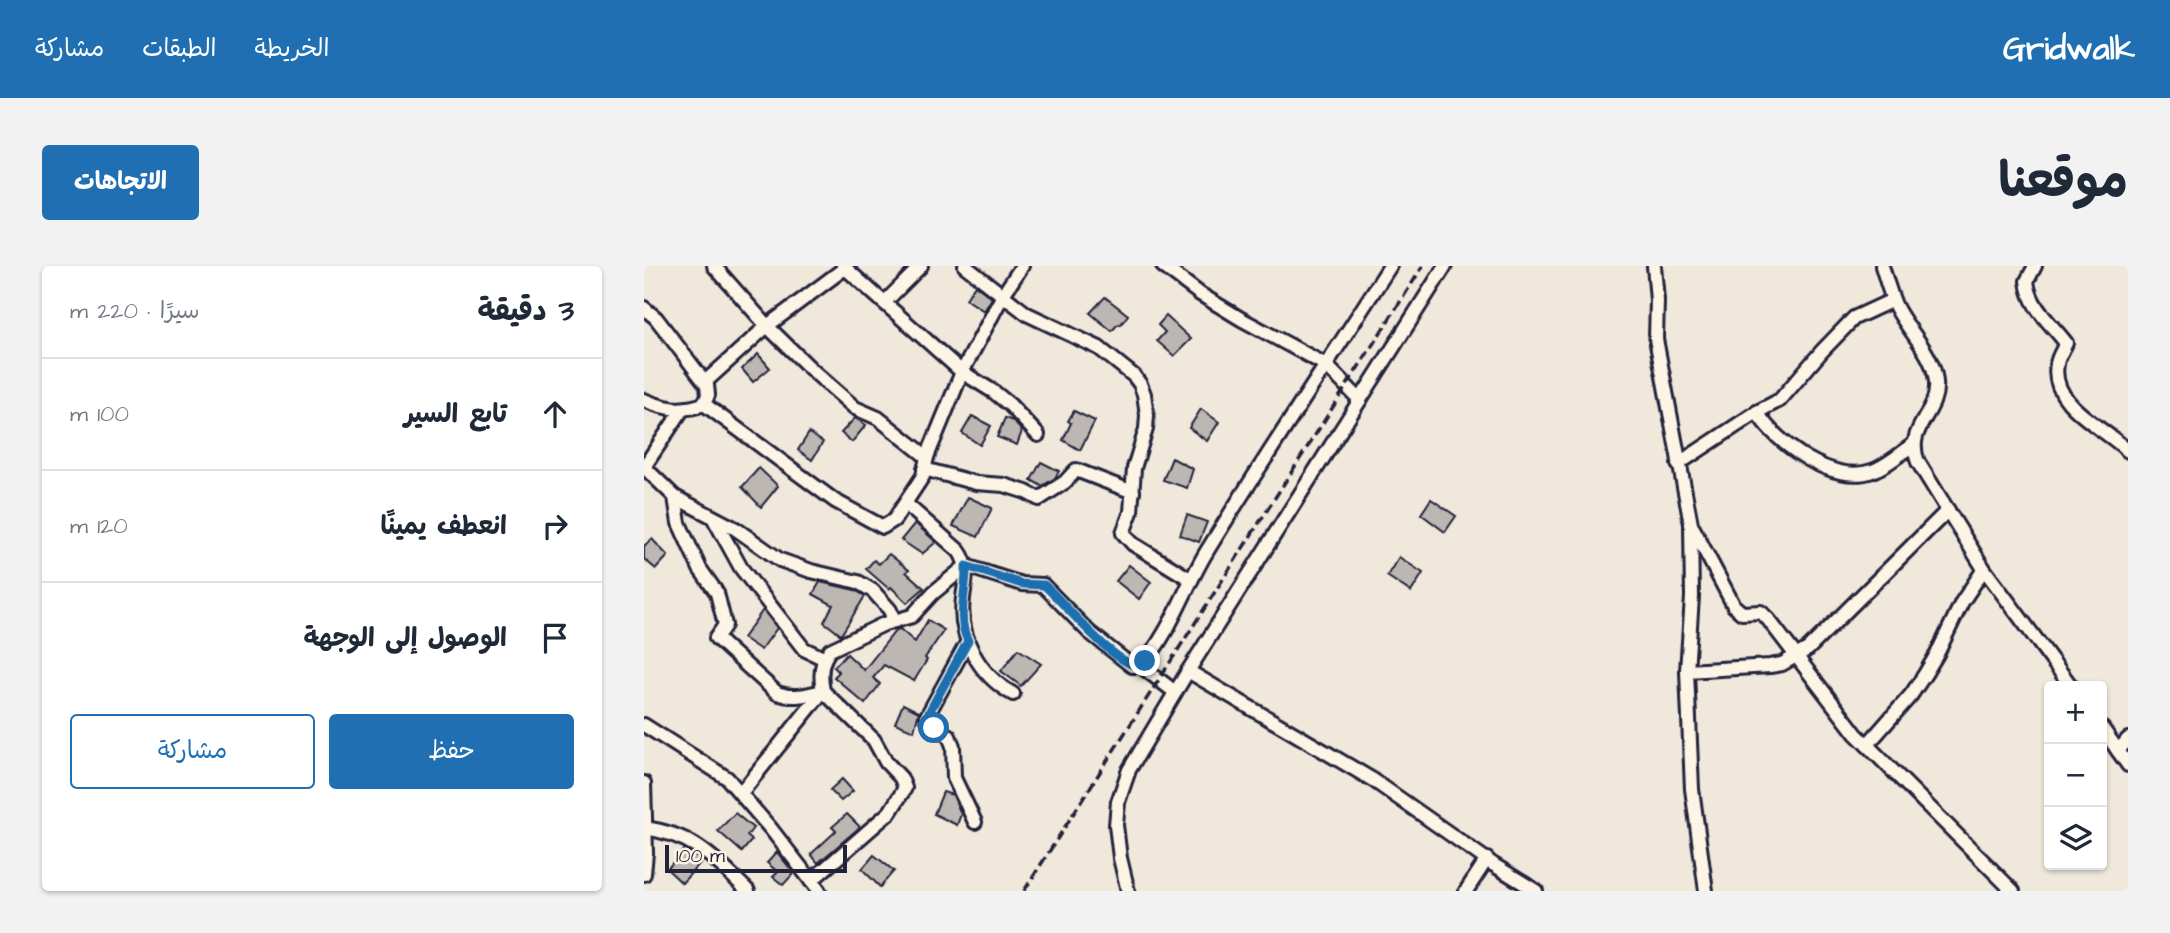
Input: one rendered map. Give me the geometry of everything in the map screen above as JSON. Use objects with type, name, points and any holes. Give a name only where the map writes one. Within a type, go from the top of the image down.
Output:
[{"type":"street","points":[[714,266],[767,326],[855,408],[878,418],[925,463],[976,483],[1004,485],[1039,499],[1065,482],[1076,470],[1133,492]]},
{"type":"street","points":[[885,302],[921,266]]},
{"type":"street","points":[[965,266],[1027,314],[1099,348],[1140,384],[1147,415],[1146,429],[1134,468],[1131,512],[1123,533],[1125,537],[1190,579]]},
{"type":"street","points":[[704,404],[835,501],[883,527],[889,524],[906,504],[923,476],[925,463],[962,372],[1003,295],[1022,266]]},
{"type":"street","points":[[1163,266],[1241,320],[1326,365],[1360,400]]},
{"type":"street","points":[[1141,666],[1162,638],[1190,579],[1274,443],[1390,266]]},
{"type":"street","points":[[1128,891],[1116,825],[1118,802],[1129,770],[1188,670],[1445,266]]},
{"type":"street","points":[[1654,266],[1656,339],[1691,524],[1692,597],[1687,671],[1692,789],[1706,891]]},
{"type":"street","points":[[1882,266],[1893,300],[1929,361],[1936,380],[1936,395],[1914,444],[1919,463],[1984,569],[2067,681]]},
{"type":"street","points":[[2035,266],[2027,281],[2031,295],[2043,318],[2066,343],[2057,362],[2060,388],[2071,406],[2128,451]]},
{"type":"street","points":[[705,382],[767,326],[844,267],[962,372],[994,392],[1038,435]]},
{"type":"street","points":[[1678,464],[1780,400],[1854,318],[1893,300]]},
{"type":"street","points":[[644,308],[656,318],[705,382],[708,395],[704,404]]},
{"type":"street","points":[[644,400],[662,408],[682,410],[704,404]]},
{"type":"street","points":[[682,410],[644,467],[675,497],[753,540],[780,560],[811,571],[859,582],[873,591],[890,610],[894,621]]},
{"type":"street","points":[[1757,412],[1777,437],[1837,473],[1858,474],[1873,471],[1914,444]]},
{"type":"street","points":[[675,497],[679,523],[700,569],[720,601],[725,625],[716,638],[778,693],[787,697],[823,691]]},
{"type":"street","points":[[906,504],[959,551],[966,566],[962,611],[964,634],[990,679],[1013,694]]},
{"type":"street","points":[[1687,671],[1770,666],[1782,664],[1796,656],[1824,635],[1948,510]]},
{"type":"street","points":[[714,519],[741,568],[804,649],[823,658]]},
{"type":"street","points":[[1691,524],[1734,607],[1742,612],[1761,612],[1768,619],[1856,734],[2013,891]]},
{"type":"street","points":[[966,566],[1022,584],[1044,585],[1089,632],[1132,666],[1141,666],[1175,692]]},
{"type":"street","points":[[644,725],[727,778],[815,886],[890,812],[905,788],[874,740],[823,691],[823,658],[830,650],[845,642],[912,616],[933,593],[966,566]]},
{"type":"street","points":[[1867,745],[1911,695],[1984,569]]},
{"type":"street","points":[[968,641],[927,716],[928,722],[934,728],[949,736],[953,746],[954,778],[975,822]]},
{"type":"street","points":[[1188,670],[1373,780],[1536,891]]},
{"type":"street","points":[[741,793],[823,691]]},
{"type":"street","points":[[2107,735],[2128,765]]},
{"type":"street","points":[[2118,751],[2128,738]]},
{"type":"street","points":[[644,783],[644,874]]},
{"type":"street","points":[[644,828],[677,835],[706,850],[748,891]]},
{"type":"street","points":[[1466,891],[1487,859]]},
{"type":"building","points":[[975,285],[992,298],[984,311],[966,299]]},
{"type":"building","points":[[1105,297],[1128,315],[1112,331],[1090,313]]},
{"type":"building","points":[[1166,316],[1191,339],[1174,356],[1157,341],[1165,332],[1158,325]]},
{"type":"building","points":[[758,354],[770,368],[753,382],[742,369]]},
{"type":"building","points":[[1201,409],[1219,422],[1207,441],[1189,428]]},
{"type":"building","points":[[1074,411],[1095,421],[1080,450],[1063,440]]},
{"type":"building","points":[[972,416],[991,426],[980,445],[962,433]]},
{"type":"building","points":[[855,418],[866,425],[852,442],[841,433]]},
{"type":"building","points":[[1005,418],[1013,421],[1022,431],[1017,445],[997,437]]},
{"type":"building","points":[[809,433],[823,442],[812,460],[798,450]]},
{"type":"building","points":[[1172,458],[1193,469],[1187,488],[1163,480]]},
{"type":"building","points":[[1041,462],[1059,471],[1055,478],[1042,486],[1031,480]]},
{"type":"building","points":[[759,468],[778,486],[761,507],[742,487]]},
{"type":"building","points":[[968,497],[992,508],[978,537],[953,526]]},
{"type":"building","points":[[1431,499],[1456,516],[1445,532],[1421,514]]},
{"type":"building","points":[[1187,515],[1207,522],[1199,542],[1180,535]]},
{"type":"building","points":[[915,523],[936,542],[922,554],[901,540]]},
{"type":"building","points":[[652,539],[668,556],[656,569],[644,559],[644,546]]},
{"type":"building","points":[[889,554],[909,570],[906,572],[924,588],[907,603],[891,587],[889,589],[866,569],[874,560],[879,564]]},
{"type":"building","points":[[1399,557],[1423,573],[1411,592],[1387,576]]},
{"type":"building","points":[[1129,565],[1151,582],[1139,599],[1116,581]]},
{"type":"building","points":[[820,582],[855,590],[865,596],[841,635],[824,622],[833,605],[813,594]]},
{"type":"building","points":[[763,610],[777,628],[761,650],[743,638]]},
{"type":"building","points":[[928,620],[944,630],[925,658],[927,660],[914,681],[884,665],[873,678],[880,684],[865,704],[834,677],[839,672],[834,667],[847,654],[864,670],[896,630],[900,629],[915,642]]},
{"type":"building","points":[[1018,649],[1041,664],[1021,686],[1001,671]]},
{"type":"building","points":[[903,704],[919,712],[914,731],[895,723]]},
{"type":"building","points":[[842,779],[853,791],[841,801],[830,790]]},
{"type":"building","points":[[943,792],[953,795],[961,814],[957,825],[934,814]]},
{"type":"building","points":[[735,813],[753,828],[747,836],[752,840],[742,852],[718,831]]},
{"type":"building","points":[[847,814],[860,827],[818,863],[811,854],[836,831],[832,827]]},
{"type":"building","points":[[685,849],[702,861],[682,883],[667,869]]},
{"type":"building","points":[[777,852],[794,873],[783,885],[773,877],[778,872],[767,863]]},
{"type":"building","points":[[874,855],[894,871],[880,887],[862,869]]},
{"type":"railway","points":[[1024,891],[1423,266]]},
{"type":"route","points":[[934,728],[928,722],[927,716],[968,641],[964,634],[962,611],[966,566],[1022,584],[1044,585],[1077,621],[1132,666],[1141,666],[1145,661]]}]
